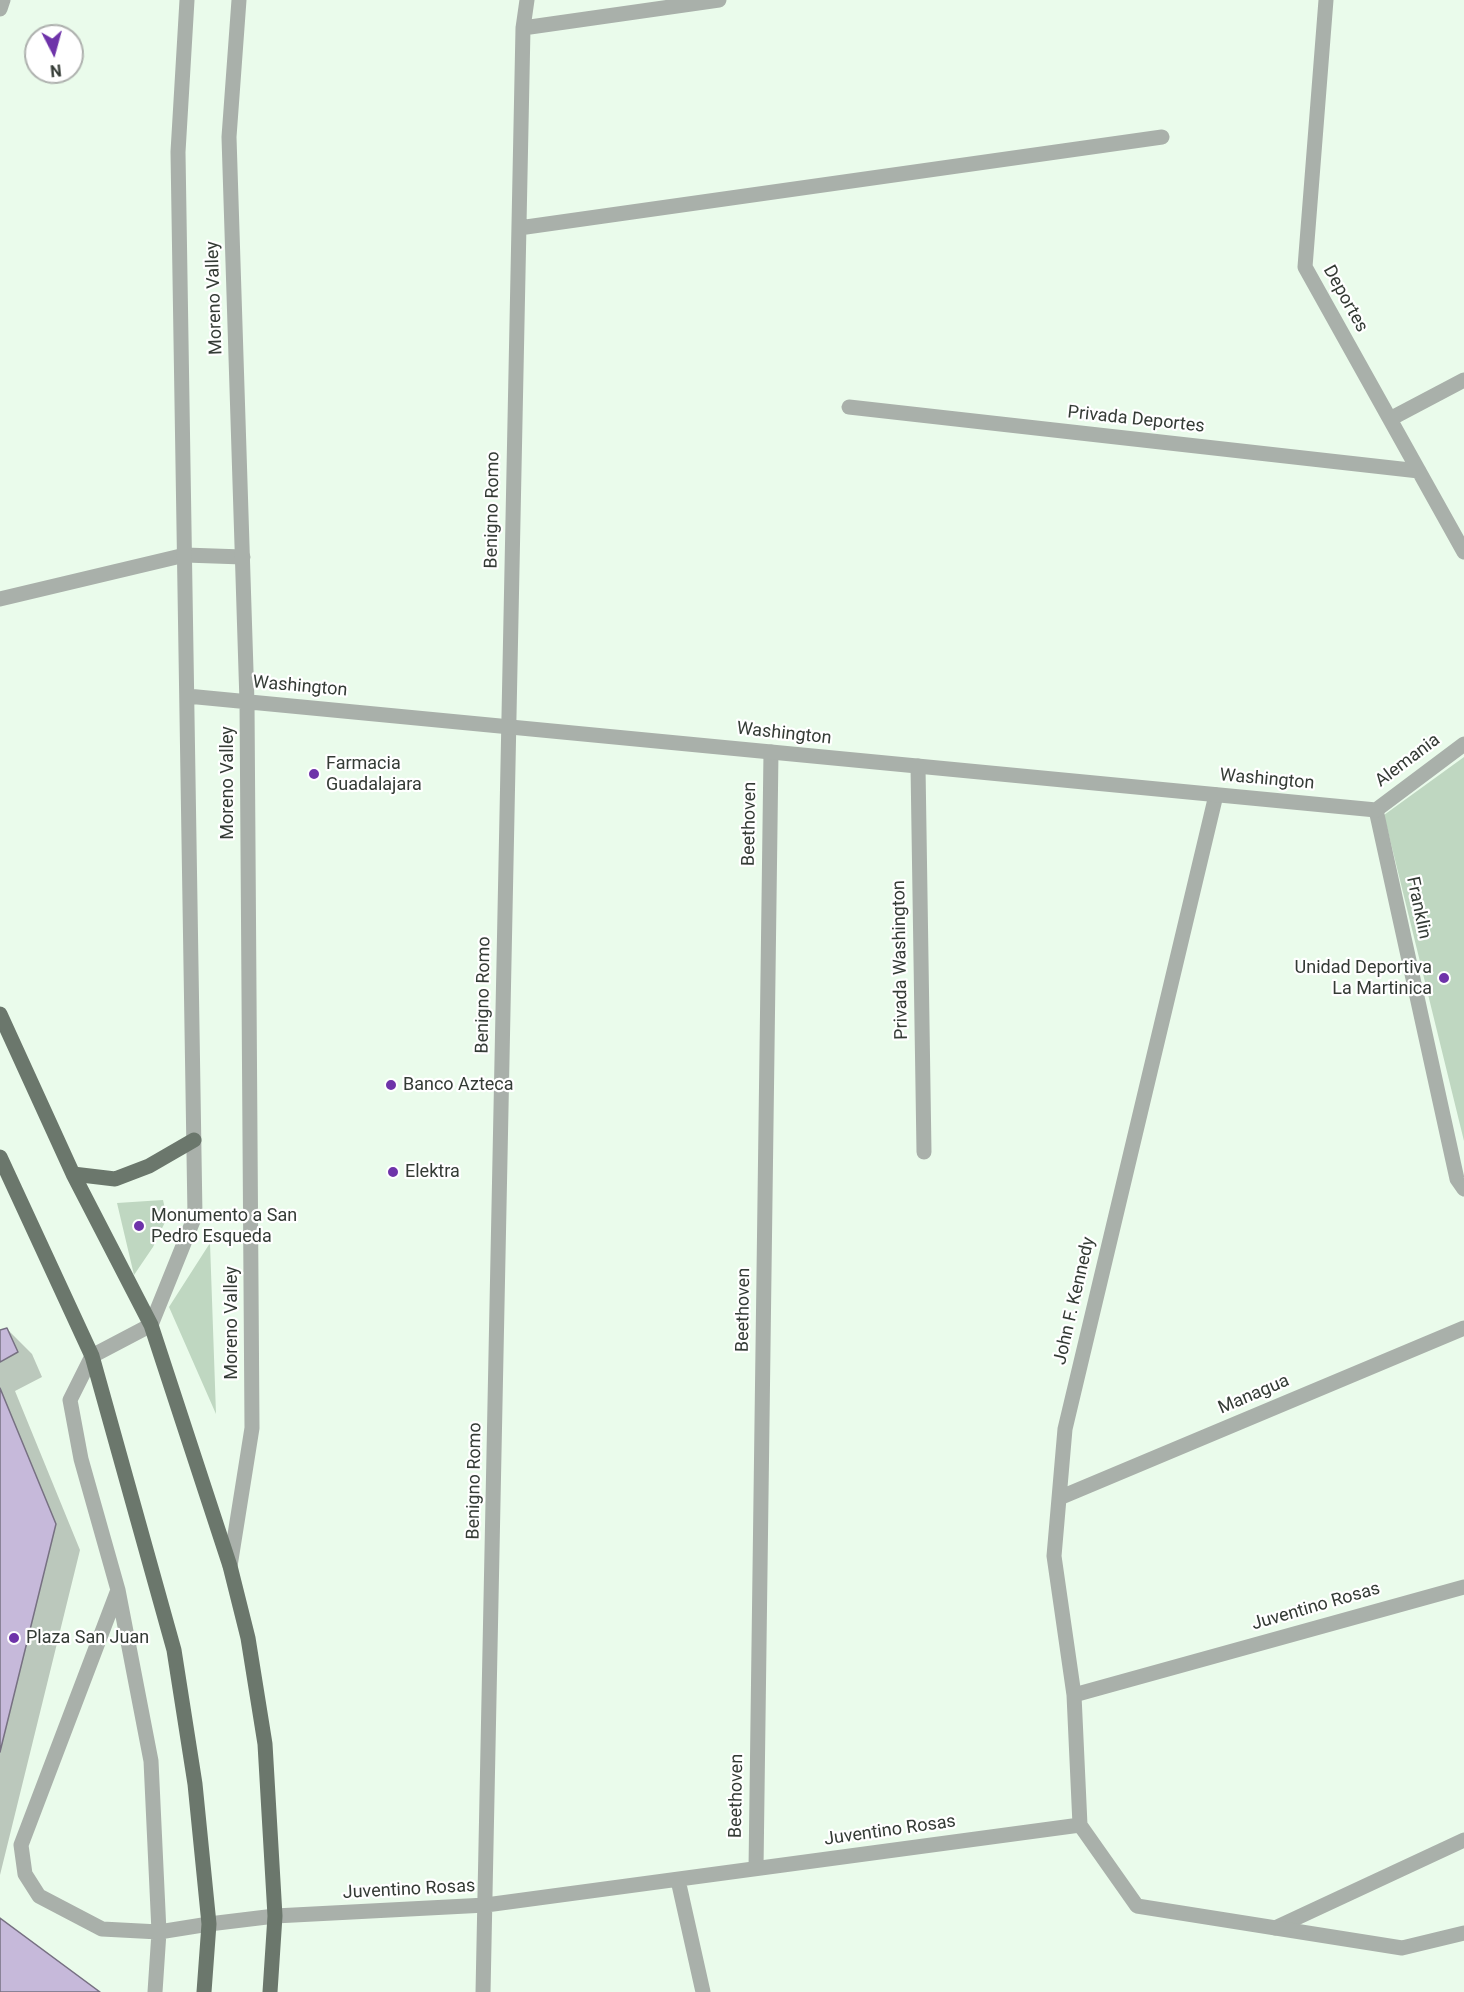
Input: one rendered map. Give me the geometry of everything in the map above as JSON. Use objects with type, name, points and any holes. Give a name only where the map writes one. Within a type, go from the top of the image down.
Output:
[{"type":"main road","points":[[0,1014],[74,1174],[151,1325],[230,1566],[248,1638],[265,1744],[275,1916],[270,1992]]},
{"type":"main road","points":[[74,1174],[114,1179],[149,1166],[194,1140]]},
{"type":"main road","points":[[0,1157],[92,1356],[174,1650],[195,1784],[209,1924],[204,1992]]},
{"type":"street","points":[[0,9],[3,0]]},
{"type":"street","name":"Moreno Valley","points":[[151,1325],[195,1216],[178,152],[187,0]]},
{"type":"street","name":"Moreno Valley","points":[[230,1566],[252,1428],[247,702],[229,137],[239,0]]},
{"type":"street","name":"Benigno Romo","points":[[483,1992],[523,28],[527,0]]},
{"type":"street","points":[[523,28],[719,0]]},
{"type":"street","name":"Deportes","points":[[1326,0],[1305,267],[1464,552]]},
{"type":"street","points":[[519,228],[1162,137]]},
{"type":"street","points":[[1390,420],[1464,380]]},
{"type":"street","name":"Privada Deportes","points":[[849,407],[1419,471]]},
{"type":"street","points":[[0,599],[185,555],[243,557]]},
{"type":"street","name":"Washington","points":[[187,696],[1376,810]]},
{"type":"street","name":"Alemania","points":[[1376,810],[1464,744]]},
{"type":"street","name":"Beethoven","points":[[756,1868],[771,752]]},
{"type":"street","name":"Privada Washington","points":[[918,766],[924,1152]]},
{"type":"street","name":"John F. Kennedy","points":[[1080,1825],[1074,1695],[1054,1556],[1065,1429],[1216,795]]},
{"type":"street","name":"Franklin","points":[[1376,810],[1457,1179],[1464,1189]]},
{"type":"street","points":[[151,1325],[92,1356],[70,1400],[81,1459],[118,1590],[152,1761],[159,1932],[155,1992]]},
{"type":"street","name":"Managua","points":[[1059,1498],[1464,1328]]},
{"type":"street","name":"Juventino Rosas","points":[[1074,1695],[1464,1587]]},
{"type":"street","name":"Juventino Rosas","points":[[118,1590],[21,1845],[26,1874],[39,1896],[102,1929],[159,1932],[275,1916],[486,1905],[1080,1825]]},
{"type":"street","points":[[1080,1825],[1137,1906],[1402,1948],[1464,1933]]},
{"type":"street","points":[[1275,1928],[1464,1840]]},
{"type":"street","points":[[678,1880],[703,1992]]},
{"type":"green space","name":"Unidad Deportiva La Martinica","points":[[1464,757],[1464,1141],[1384,815]]},
{"type":"green space","points":[[163,1200],[167,1218],[153,1247],[134,1275],[117,1203]]},
{"type":"green space","points":[[210,1243],[216,1414],[169,1307]]},
{"type":"building","points":[[7,1328],[18,1352],[0,1362],[0,1330]]},
{"type":"building","name":"Plaza San Juan","points":[[0,1388],[56,1524],[0,1752]]},
{"type":"building","points":[[0,1918],[100,1992],[0,1992]]},
{"type":"place","name":"Farmacia Guadalajara","points":[[314,774]]},
{"type":"place","name":"Unidad Deportiva La Martinica","points":[[1444,978]]},
{"type":"place","name":"Banco Azteca","points":[[391,1085]]},
{"type":"place","name":"Elektra","points":[[393,1172]]},
{"type":"place","name":"Monumento a San Pedro Esqueda","points":[[139,1226]]},
{"type":"place","name":"Plaza San Juan","points":[[14,1638]]}]
